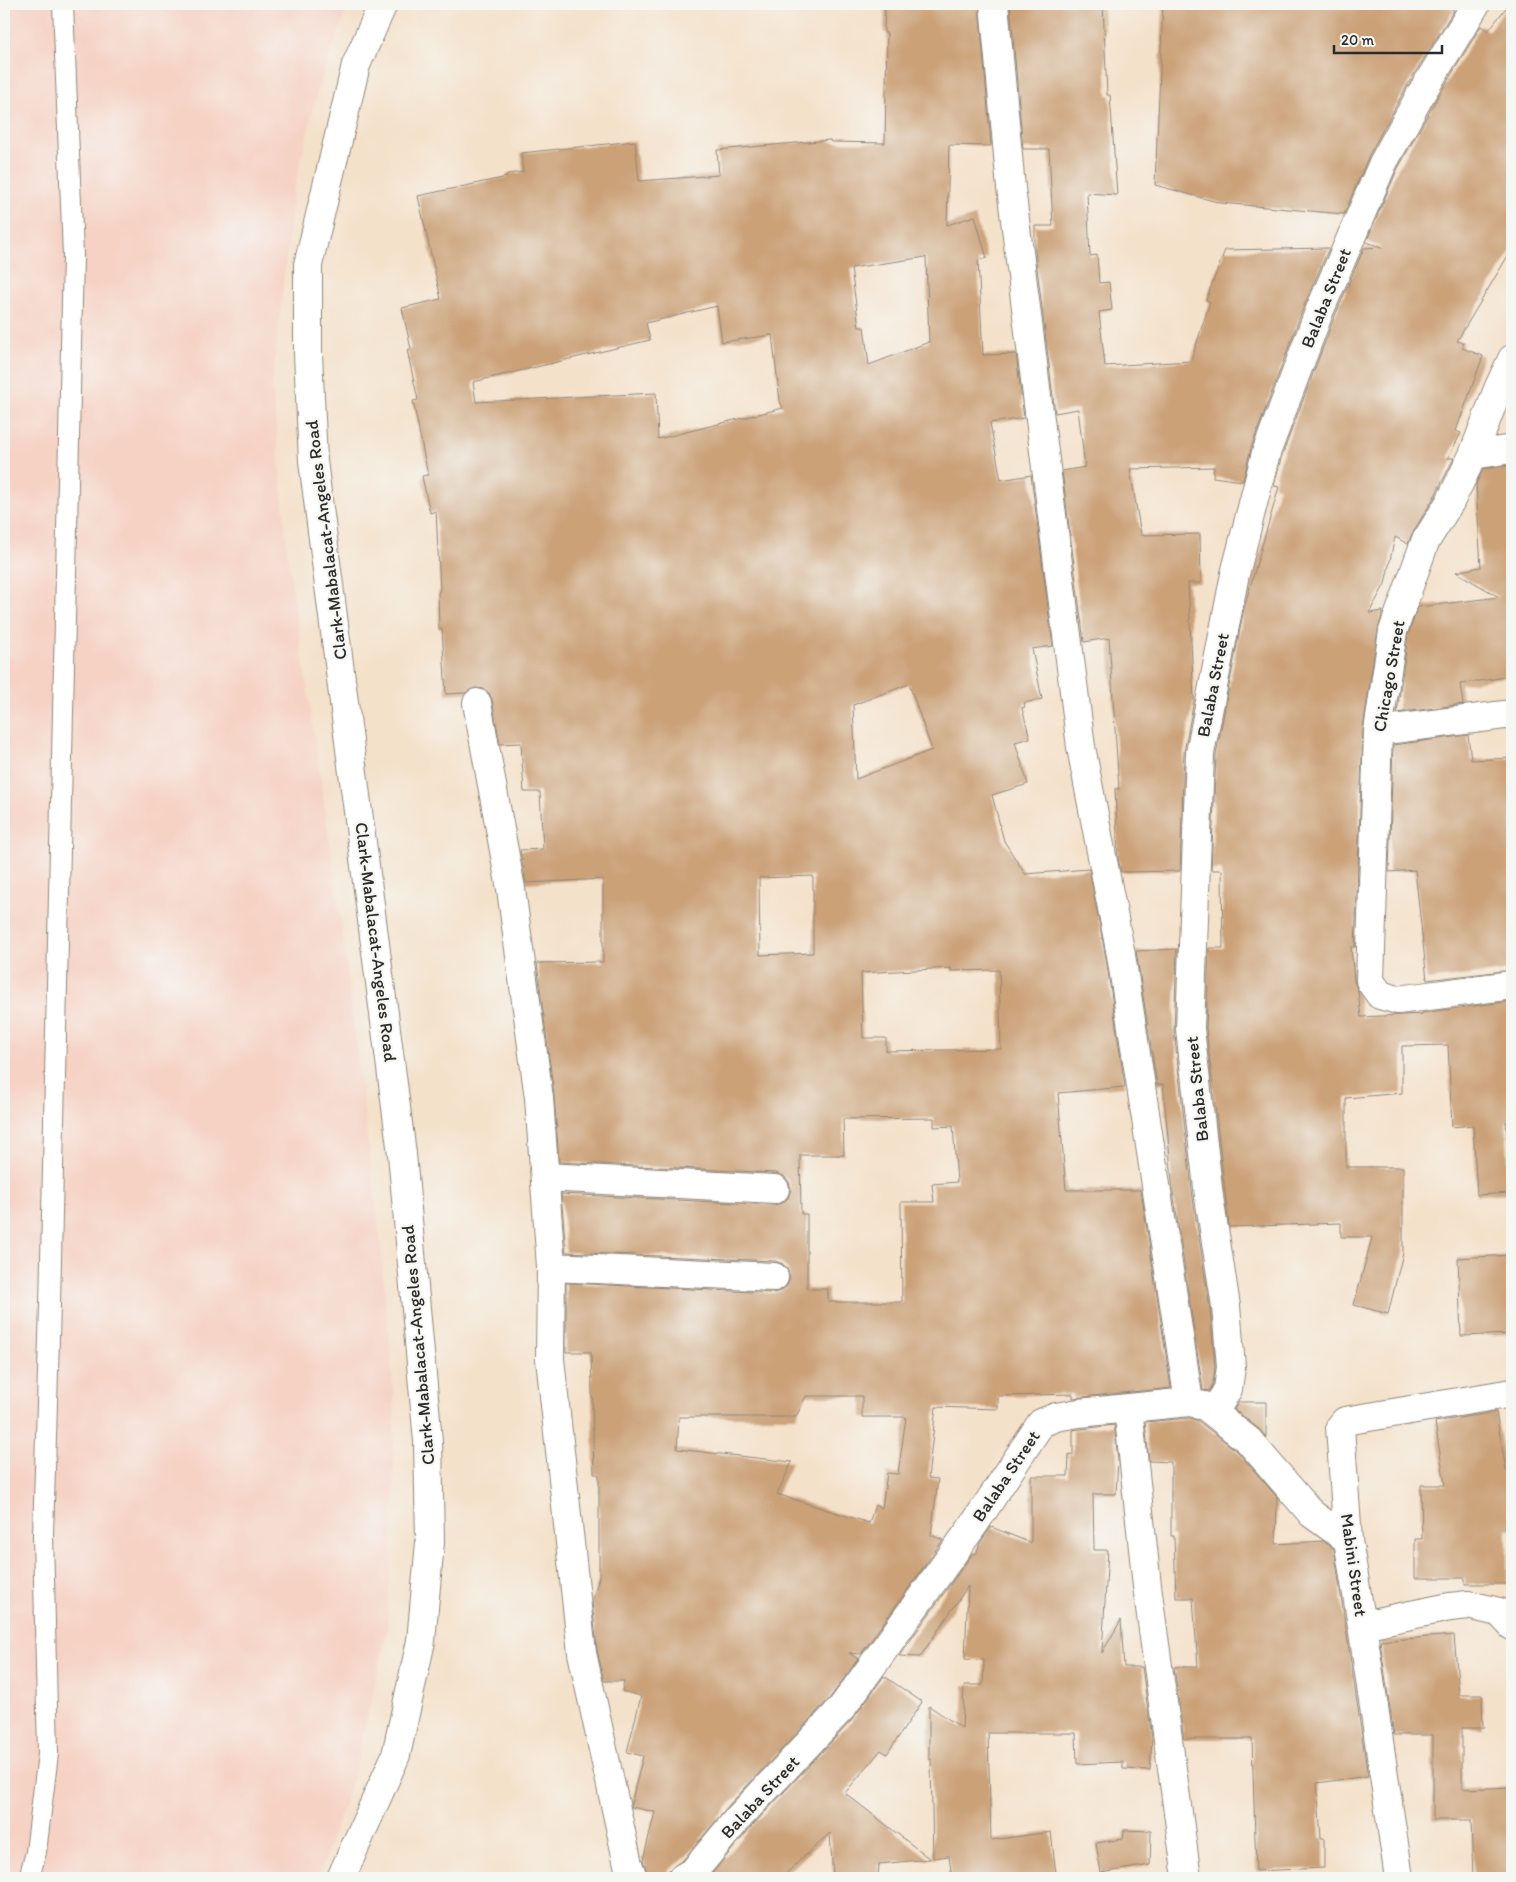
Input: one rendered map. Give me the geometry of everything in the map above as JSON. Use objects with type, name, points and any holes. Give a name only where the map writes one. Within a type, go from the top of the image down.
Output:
[{"type":"street","name":"Clark-Mabalacat-Angeles Road","points":[[341,1878],[396,1755],[422,1641],[430,1542],[428,1442],[402,1154],[313,461],[308,354],[308,265],[356,65],[383,4]]},
{"type":"street","points":[[994,4],[1011,188],[1081,747],[1121,955],[1189,1402],[1205,1406],[1248,1441],[1312,1514],[1348,1540]]},
{"type":"street","name":"Balaba Street","points":[[1214,1413],[1228,1389],[1231,1367],[1226,1306],[1209,1197],[1190,1029],[1200,753],[1235,574],[1270,444],[1319,312],[1383,163],[1422,92],[1476,4]]},
{"type":"street","name":"Chicago Street","points":[[1512,358],[1473,455],[1450,502],[1425,542],[1394,631],[1378,731],[1370,981],[1380,996],[1398,1000],[1512,985]]},
{"type":"street","points":[[1473,455],[1512,449]]},
{"type":"street","points":[[477,703],[511,890],[539,1098],[551,1267],[550,1358],[582,1654],[628,1864],[633,1878]]},
{"type":"street","points":[[1378,731],[1512,714]]},
{"type":"street","points":[[544,1177],[775,1188]]},
{"type":"street","points":[[551,1267],[774,1277]]},
{"type":"street","name":"Mabini Street","points":[[1399,1878],[1348,1540],[1340,1427],[1345,1421],[1512,1393]]},
{"type":"street","name":"Balaba Street","points":[[682,1878],[694,1871],[740,1816],[841,1709],[975,1523],[1042,1423],[1056,1417],[1080,1413],[1189,1402]]},
{"type":"street","points":[[1128,1408],[1147,1586],[1187,1878]]},
{"type":"street","points":[[1362,1625],[1468,1605],[1499,1612],[1512,1626]]},
{"type":"lane","points":[[29,1878],[36,1852],[48,1754],[43,1535],[50,1305],[73,255],[63,4]]},
{"type":"shaded area","points":[[4,4],[349,4],[319,85],[294,189],[272,383],[288,557],[338,898],[381,1247],[394,1393],[394,1496],[387,1631],[354,1774],[318,1878],[4,1878]]},
{"type":"building","points":[[885,4],[979,4],[991,146],[949,145],[947,225],[975,216],[987,258],[978,260],[983,355],[1016,354],[1024,418],[990,423],[1001,480],[1031,475],[1053,646],[1032,649],[1042,699],[1024,703],[1025,707],[1022,708],[1030,738],[1015,742],[1028,784],[992,795],[1004,841],[1025,874],[1089,869],[1106,958],[1125,1087],[1058,1093],[1066,1190],[1141,1190],[1171,1388],[1073,1398],[1073,1394],[998,1396],[998,1409],[936,1407],[928,1478],[938,1479],[931,1535],[943,1540],[861,1654],[849,1653],[858,1659],[829,1699],[729,1805],[684,1859],[669,1870],[666,1878],[663,1878],[648,1874],[643,1860],[655,1812],[631,1807],[643,1756],[627,1752],[641,1696],[622,1691],[624,1681],[604,1681],[597,1650],[592,1602],[599,1577],[599,1474],[594,1474],[591,1352],[566,1352],[566,1283],[773,1293],[781,1291],[787,1286],[790,1277],[788,1270],[783,1264],[775,1261],[566,1252],[561,1194],[774,1205],[782,1203],[788,1198],[791,1189],[789,1182],[784,1176],[776,1173],[559,1162],[554,1096],[537,963],[603,962],[603,879],[526,883],[520,850],[543,849],[540,792],[524,792],[521,743],[500,744],[492,700],[489,693],[483,689],[475,688],[466,693],[446,694],[442,629],[439,629],[438,592],[440,591],[436,511],[430,513],[422,476],[428,475],[413,401],[418,400],[407,350],[411,349],[402,308],[441,299],[418,196],[507,177],[507,174],[523,172],[521,153],[635,141],[639,181],[719,175],[717,150],[830,140],[831,142],[885,143],[887,33],[884,33]],"holes":[[[926,257],[929,342],[869,365],[864,327],[859,327],[851,268]],[[717,306],[722,342],[772,335],[780,401],[783,408],[658,439],[656,393],[476,402],[473,382],[650,340],[646,323]],[[909,684],[932,750],[856,779],[853,705]],[[813,876],[813,953],[760,955],[759,878]],[[951,968],[951,971],[999,970],[1001,1049],[886,1051],[886,1038],[863,1038],[861,973]],[[934,1118],[934,1127],[953,1126],[957,1182],[932,1184],[934,1202],[901,1202],[902,1302],[828,1302],[828,1289],[807,1289],[807,1214],[801,1214],[800,1155],[844,1155],[843,1119]],[[806,1396],[862,1396],[862,1417],[906,1417],[898,1474],[887,1473],[882,1508],[875,1505],[869,1523],[777,1494],[792,1462],[677,1449],[679,1417],[796,1417]]]},
{"type":"building","points":[[1010,4],[1103,4],[1107,95],[1110,95],[1117,195],[1087,193],[1090,256],[1097,255],[1099,283],[1109,282],[1112,310],[1099,312],[1105,366],[1191,361],[1210,302],[1206,300],[1225,250],[1329,248],[1304,306],[1251,448],[1243,481],[1213,477],[1214,467],[1130,469],[1141,535],[1200,534],[1201,583],[1188,583],[1194,700],[1184,752],[1180,871],[1121,872],[1118,857],[1115,789],[1119,789],[1109,638],[1084,642],[1062,471],[1085,467],[1078,409],[1055,413],[1035,251],[1035,226],[1053,226],[1049,149],[1023,149]]},
{"type":"building","points":[[1163,4],[1445,4],[1454,10],[1408,84],[1369,155],[1344,214],[1221,203],[1155,185]]},
{"type":"building","points":[[1509,4],[1512,4],[1512,249],[1457,341],[1464,343],[1462,348],[1483,356],[1456,431],[1461,433],[1448,458],[1454,458],[1408,544],[1395,537],[1385,584],[1369,613],[1383,611],[1378,629],[1363,729],[1355,947],[1351,947],[1354,981],[1358,991],[1361,1017],[1422,1014],[1512,1001],[1512,1122],[1506,1122],[1510,1193],[1477,1195],[1473,1125],[1452,1127],[1448,1045],[1402,1046],[1402,1093],[1346,1098],[1346,1167],[1403,1167],[1403,1253],[1388,1314],[1354,1305],[1372,1237],[1341,1237],[1341,1223],[1229,1227],[1206,1028],[1209,948],[1223,948],[1222,870],[1211,870],[1216,755],[1244,608],[1279,487],[1274,486],[1281,458],[1334,318],[1364,248],[1382,247],[1366,242],[1397,170],[1436,100],[1481,26],[1488,31]]},
{"type":"building","points":[[1512,465],[1512,676],[1460,684],[1463,704],[1397,713],[1408,635],[1418,607],[1499,597],[1456,572],[1481,567],[1476,484],[1483,469]]},
{"type":"building","points":[[1468,735],[1471,760],[1512,758],[1512,970],[1427,980],[1415,870],[1389,872],[1393,745]]},
{"type":"building","points":[[1177,949],[1174,1031],[1193,1199],[1210,1308],[1215,1367],[1213,1384],[1209,1391],[1203,1390],[1173,1191],[1163,1084],[1157,1085],[1136,951]]},
{"type":"building","points":[[1512,1255],[1512,1334],[1461,1336],[1458,1258]]},
{"type":"building","points":[[1239,1402],[1266,1402],[1266,1437],[1234,1409]]},
{"type":"building","points":[[1496,1412],[1506,1470],[1512,1470],[1512,1529],[1507,1529],[1507,1584],[1465,1584],[1465,1578],[1415,1578],[1415,1539],[1422,1539],[1421,1485],[1445,1485],[1435,1422]]},
{"type":"building","points":[[1190,1418],[1198,1421],[1238,1452],[1277,1497],[1276,1544],[1323,1541],[1334,1549],[1368,1776],[1317,1783],[1321,1838],[1324,1838],[1324,1868],[1256,1871],[1252,1739],[1184,1739],[1174,1667],[1198,1667],[1193,1598],[1176,1598],[1174,1536],[1171,1536],[1171,1462],[1149,1461],[1145,1422]]},
{"type":"building","points":[[1114,1425],[1118,1460],[1116,1494],[1093,1494],[1094,1550],[1108,1550],[1102,1653],[1121,1620],[1124,1667],[1142,1667],[1152,1739],[1150,1770],[1123,1769],[1123,1762],[1077,1764],[1076,1733],[988,1733],[991,1840],[1051,1832],[1056,1874],[1026,1878],[952,1878],[949,1856],[933,1858],[929,1706],[962,1728],[964,1685],[983,1685],[984,1660],[965,1659],[968,1586],[920,1657],[899,1656],[973,1553],[976,1554],[980,1543],[991,1527],[1031,1543],[1031,1476],[1068,1476],[1069,1454],[1073,1455],[1073,1430]]},
{"type":"building","points":[[1454,1635],[1459,1695],[1482,1695],[1483,1728],[1462,1728],[1462,1789],[1512,1787],[1512,1878],[1473,1878],[1471,1820],[1433,1820],[1433,1735],[1394,1735],[1380,1641]]},
{"type":"building","points":[[884,1676],[922,1702],[887,1754],[881,1750],[845,1793],[930,1859],[879,1864],[878,1878],[833,1878],[830,1833],[781,1878],[708,1878],[752,1826],[852,1720]]},
{"type":"building","points":[[1124,1830],[1151,1831],[1150,1865],[1101,1873],[1096,1843],[1123,1839]]}]
